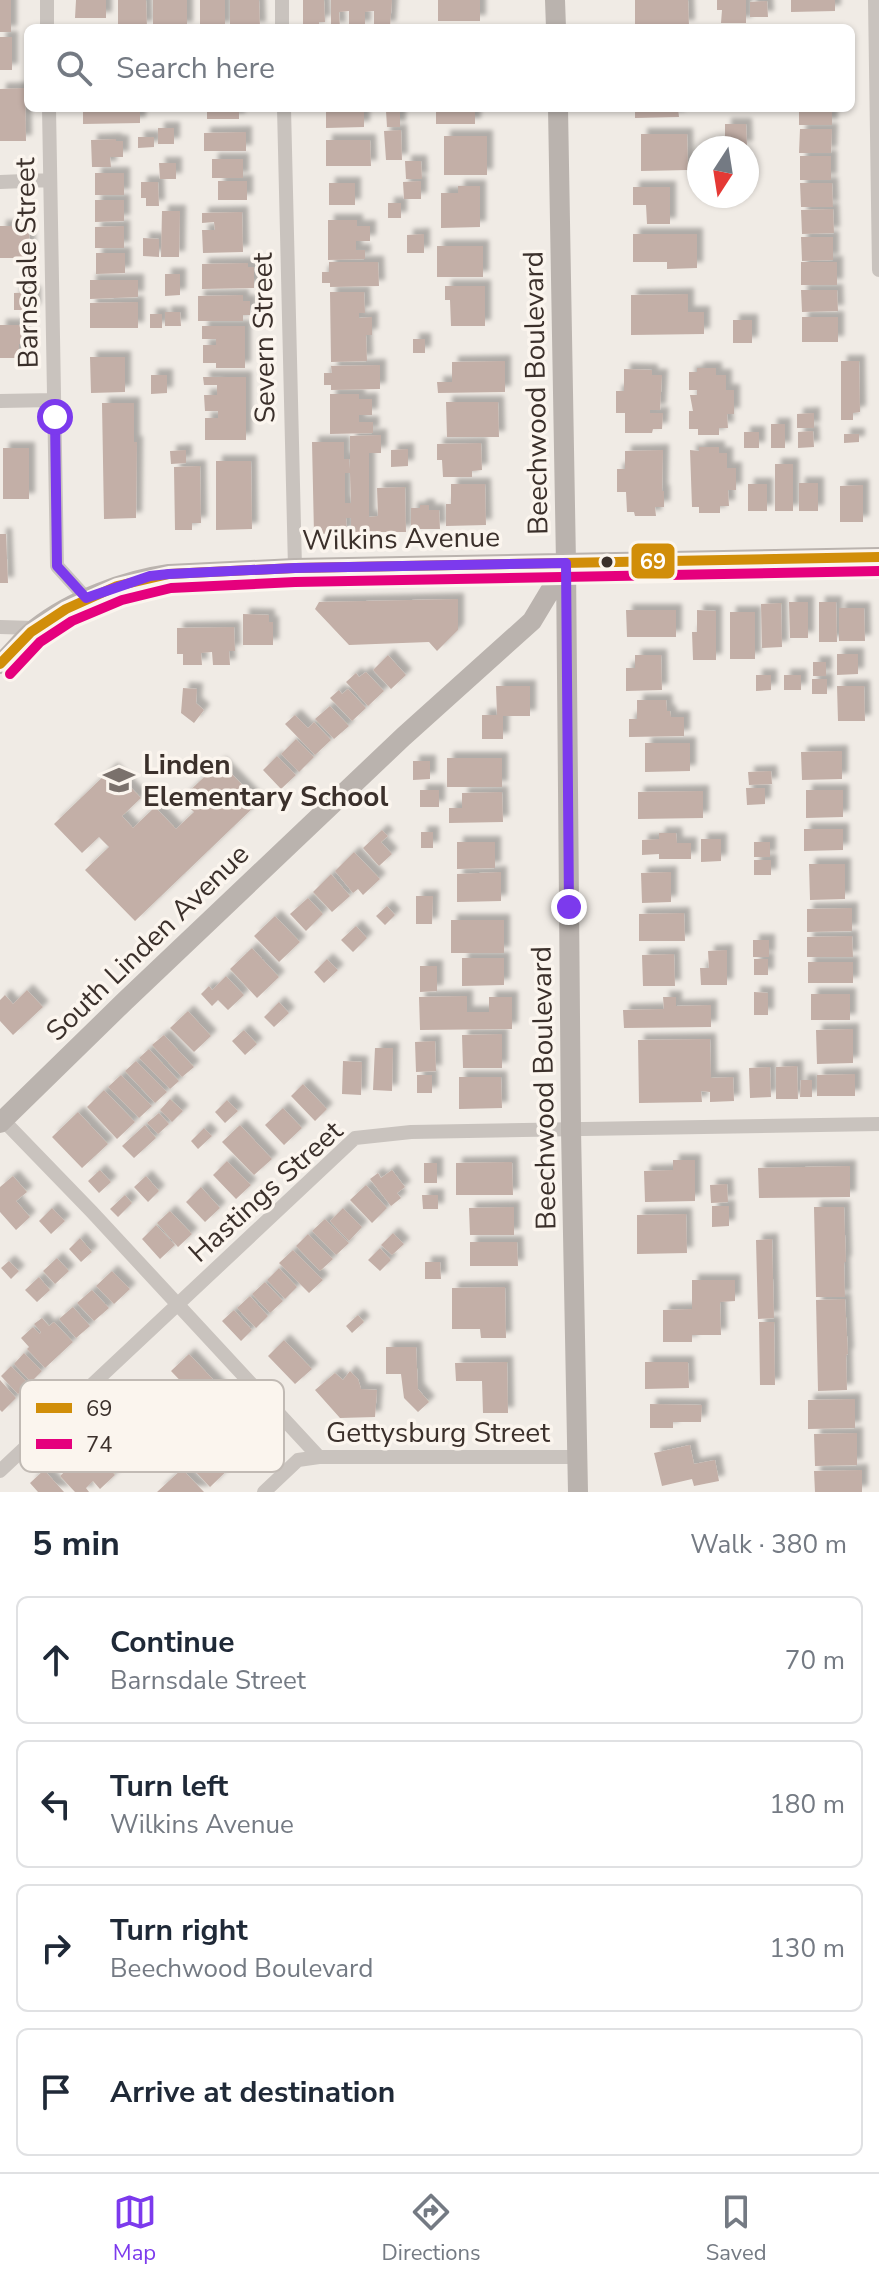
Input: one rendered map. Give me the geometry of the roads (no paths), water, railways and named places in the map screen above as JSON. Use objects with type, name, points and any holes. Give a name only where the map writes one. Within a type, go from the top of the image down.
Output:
[{"type":"main road","points":[[555,0],[556,24]]},
{"type":"main road","name":"Beechwood Boulevard","points":[[558,112],[578,1492]]},
{"type":"main road","name":"Wilkins Avenue","points":[[0,664],[35,628],[86,598],[150,576],[295,568],[879,557]]},
{"type":"main road","name":"South Linden Avenue","points":[[2,1122],[357,781],[532,621],[566,563]]},
{"type":"street","points":[[47,0],[47,24]]},
{"type":"street","points":[[282,0],[282,24]]},
{"type":"street","points":[[875,0],[879,270]]},
{"type":"street","name":"Barnsdale Street","points":[[49,112],[57,566],[86,598]]},
{"type":"street","name":"Severn Street","points":[[284,112],[295,568]]},
{"type":"street","points":[[0,182],[50,180]]},
{"type":"street","points":[[0,401],[54,400]]},
{"type":"street","points":[[0,627],[35,628]]},
{"type":"street","points":[[2,1122],[248,1380]]},
{"type":"street","name":"Hastings Street","points":[[97,1380],[355,1138],[411,1132],[879,1124]]},
{"type":"street","points":[[284,1419],[319,1457]]},
{"type":"street","name":"Hastings Street","points":[[0,1471],[20,1452]]},
{"type":"street","name":"Gettysburg Street","points":[[264,1492],[298,1460],[319,1457],[577,1457]]},
{"type":"place","name":"Linden Elementary School","points":[[119,780]]}]
